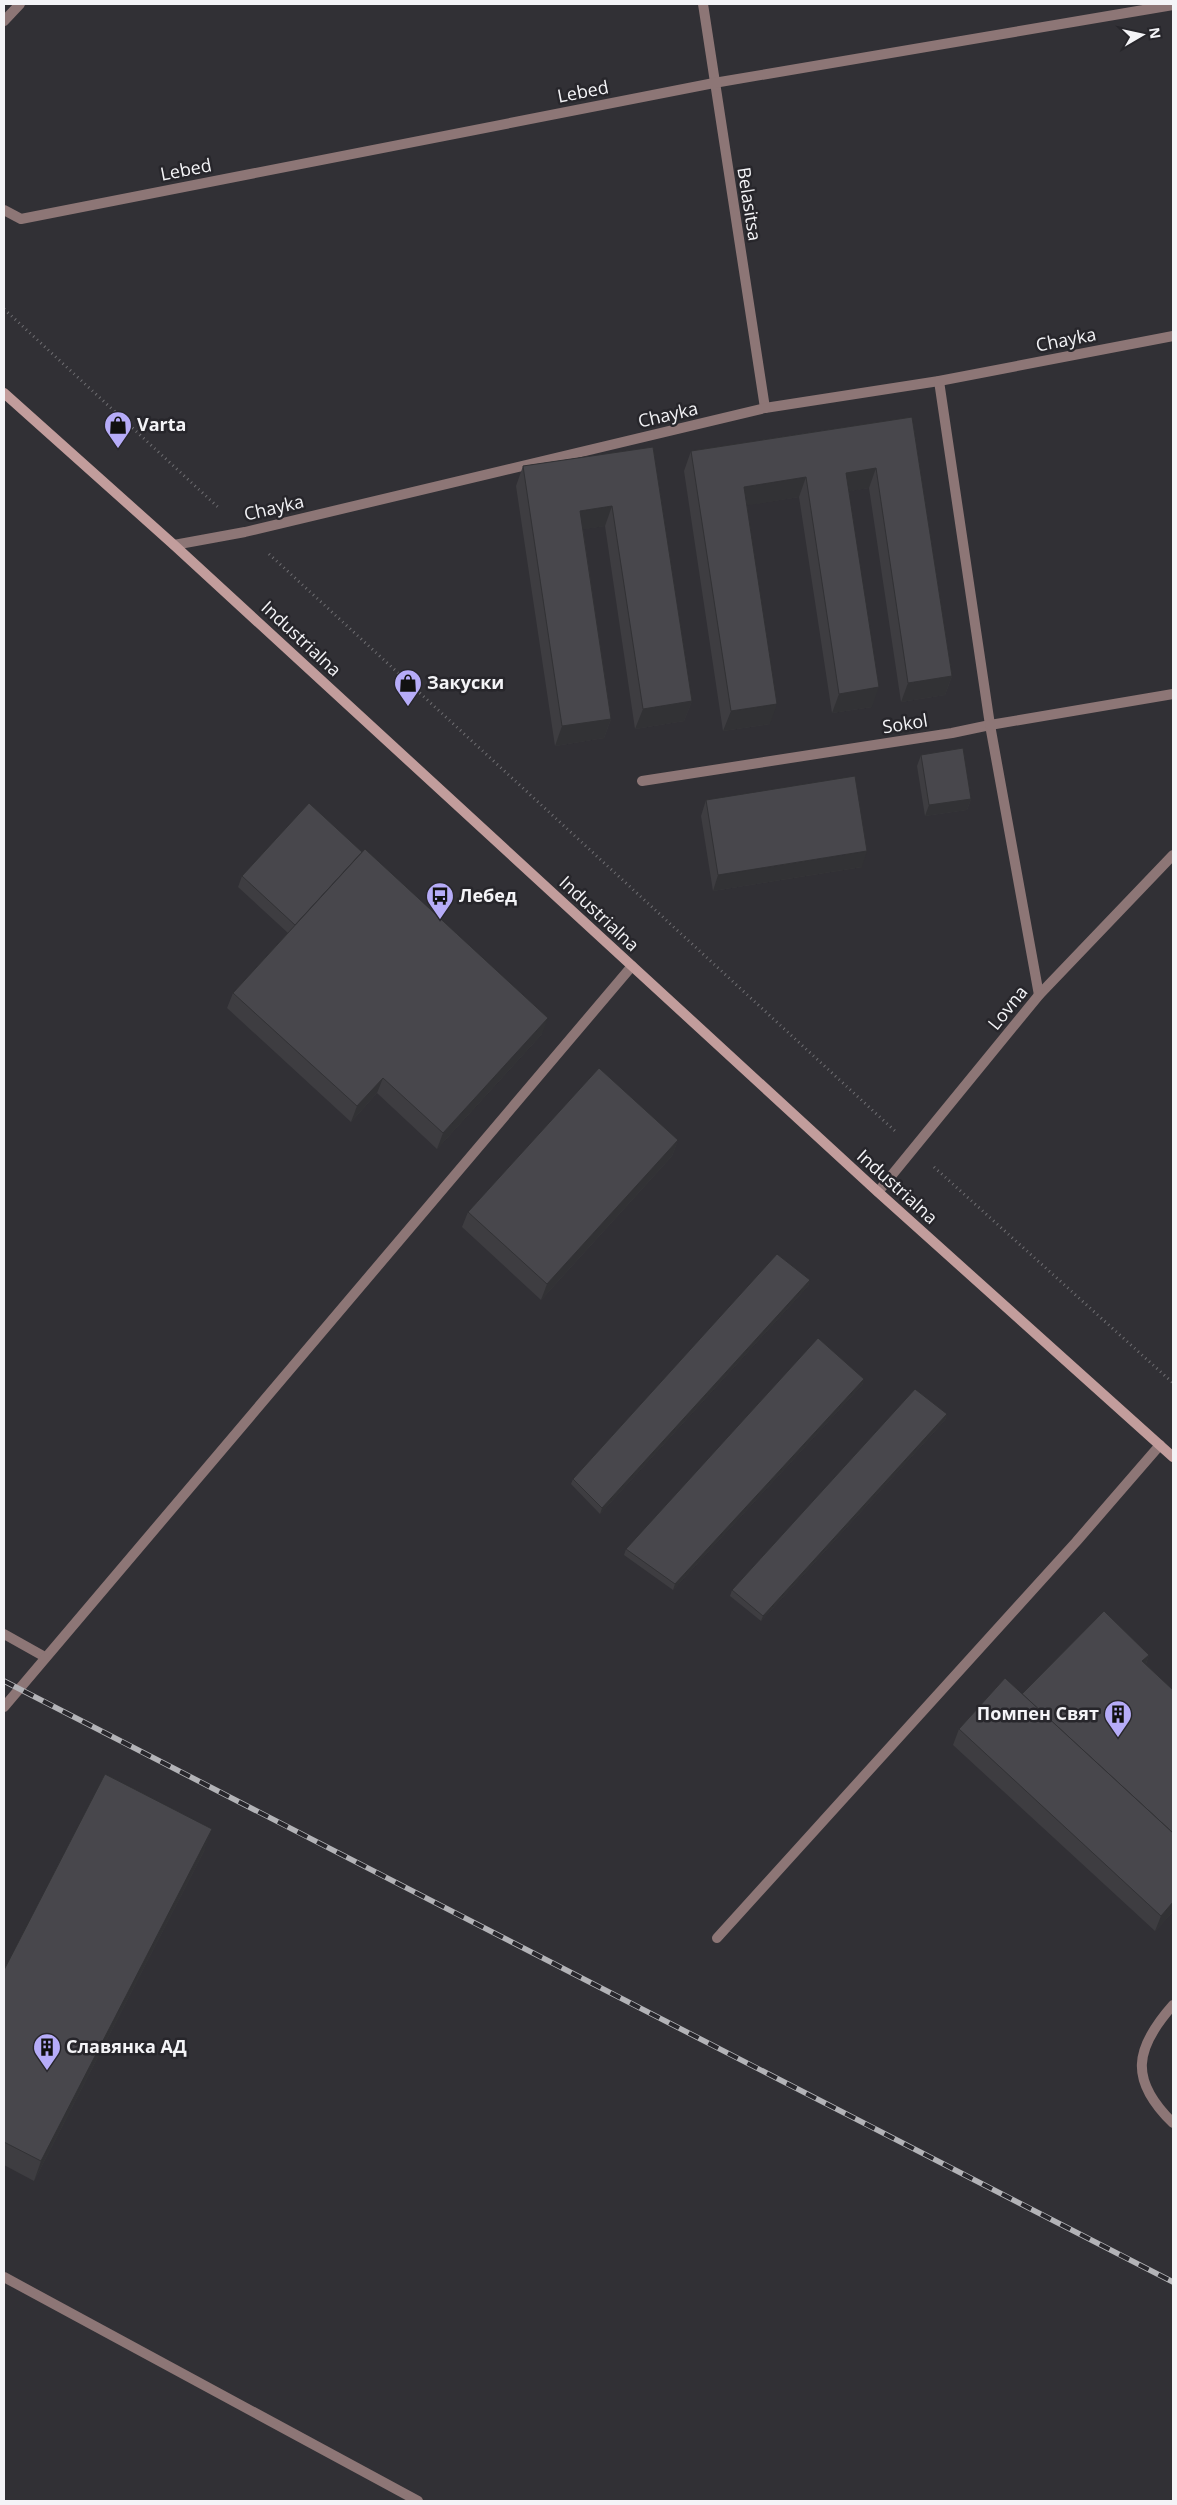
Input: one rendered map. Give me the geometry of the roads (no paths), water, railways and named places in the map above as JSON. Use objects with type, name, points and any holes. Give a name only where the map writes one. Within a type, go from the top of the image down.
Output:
[{"type":"main road","name":"Industrialna","points":[[4,392],[174,544],[878,1192],[1173,1457]]},
{"type":"street","points":[[4,21],[20,4]]},
{"type":"street","name":"Belasitsa","points":[[704,4],[714,83],[765,408]]},
{"type":"street","name":"Lebed","points":[[4,210],[21,219],[714,83],[1173,5]]},
{"type":"street","name":"Chayka","points":[[174,544],[245,532],[765,408],[939,381],[1173,336]]},
{"type":"street","points":[[939,381],[990,725],[1039,995]]},
{"type":"street","name":"Sokol","points":[[642,781],[952,734],[990,725],[1173,694]]},
{"type":"street","name":"Lovna","points":[[878,1192],[1039,995],[1173,855]]},
{"type":"street","points":[[4,1707],[632,966]]},
{"type":"street","points":[[717,1938],[1070,1549],[1160,1445]]},
{"type":"street","points":[[4,1634],[45,1657]]},
{"type":"street","points":[[1173,2004],[1156,2024],[1145,2043],[1143,2062],[1143,2084],[1158,2108],[1173,2123]]},
{"type":"street","points":[[4,2277],[418,2501]]},
{"type":"railway","points":[[4,1681],[1173,2282]]},
{"type":"place","name":"Varta","points":[[118,449]]},
{"type":"place","name":"Закуски","points":[[408,707]]},
{"type":"place","name":"Лебед","points":[[440,920]]},
{"type":"place","name":"Помпен Свят","points":[[1118,1738]]},
{"type":"place","name":"Славянка АД","points":[[47,2071]]}]
